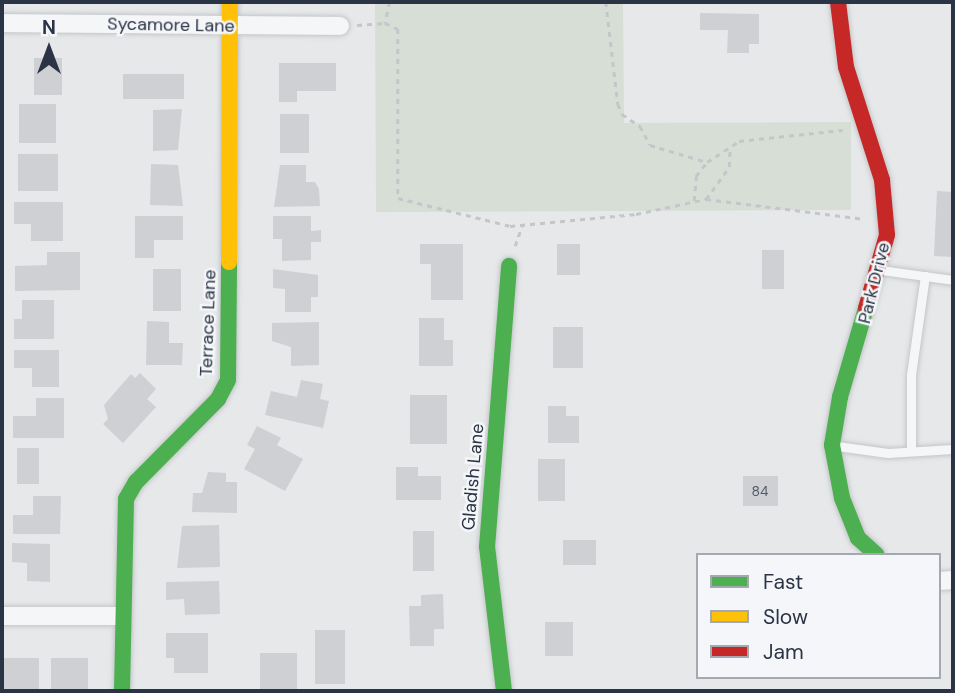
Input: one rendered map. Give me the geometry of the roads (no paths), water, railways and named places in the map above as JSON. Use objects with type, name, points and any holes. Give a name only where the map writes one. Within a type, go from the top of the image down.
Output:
[{"type":"street","name":"Terrace Lane","points":[[122,691],[126,499],[136,482],[218,399],[228,380],[230,2]]},
{"type":"street","name":"Park Drive","points":[[838,2],[846,67],[882,180],[887,235],[880,270],[841,397],[832,445],[850,518],[858,538],[875,553]]},
{"type":"street","name":"Sycamore Lane","points":[[2,23],[340,26]]},
{"type":"street","name":"Gladish Lane","points":[[504,691],[487,547],[509,266]]},
{"type":"street","points":[[2,616],[122,616]]},
{"type":"lane","points":[[880,270],[953,280]]},
{"type":"lane","points":[[911,451],[911,375],[925,276]]},
{"type":"lane","points":[[832,445],[888,453],[953,449]]}]
